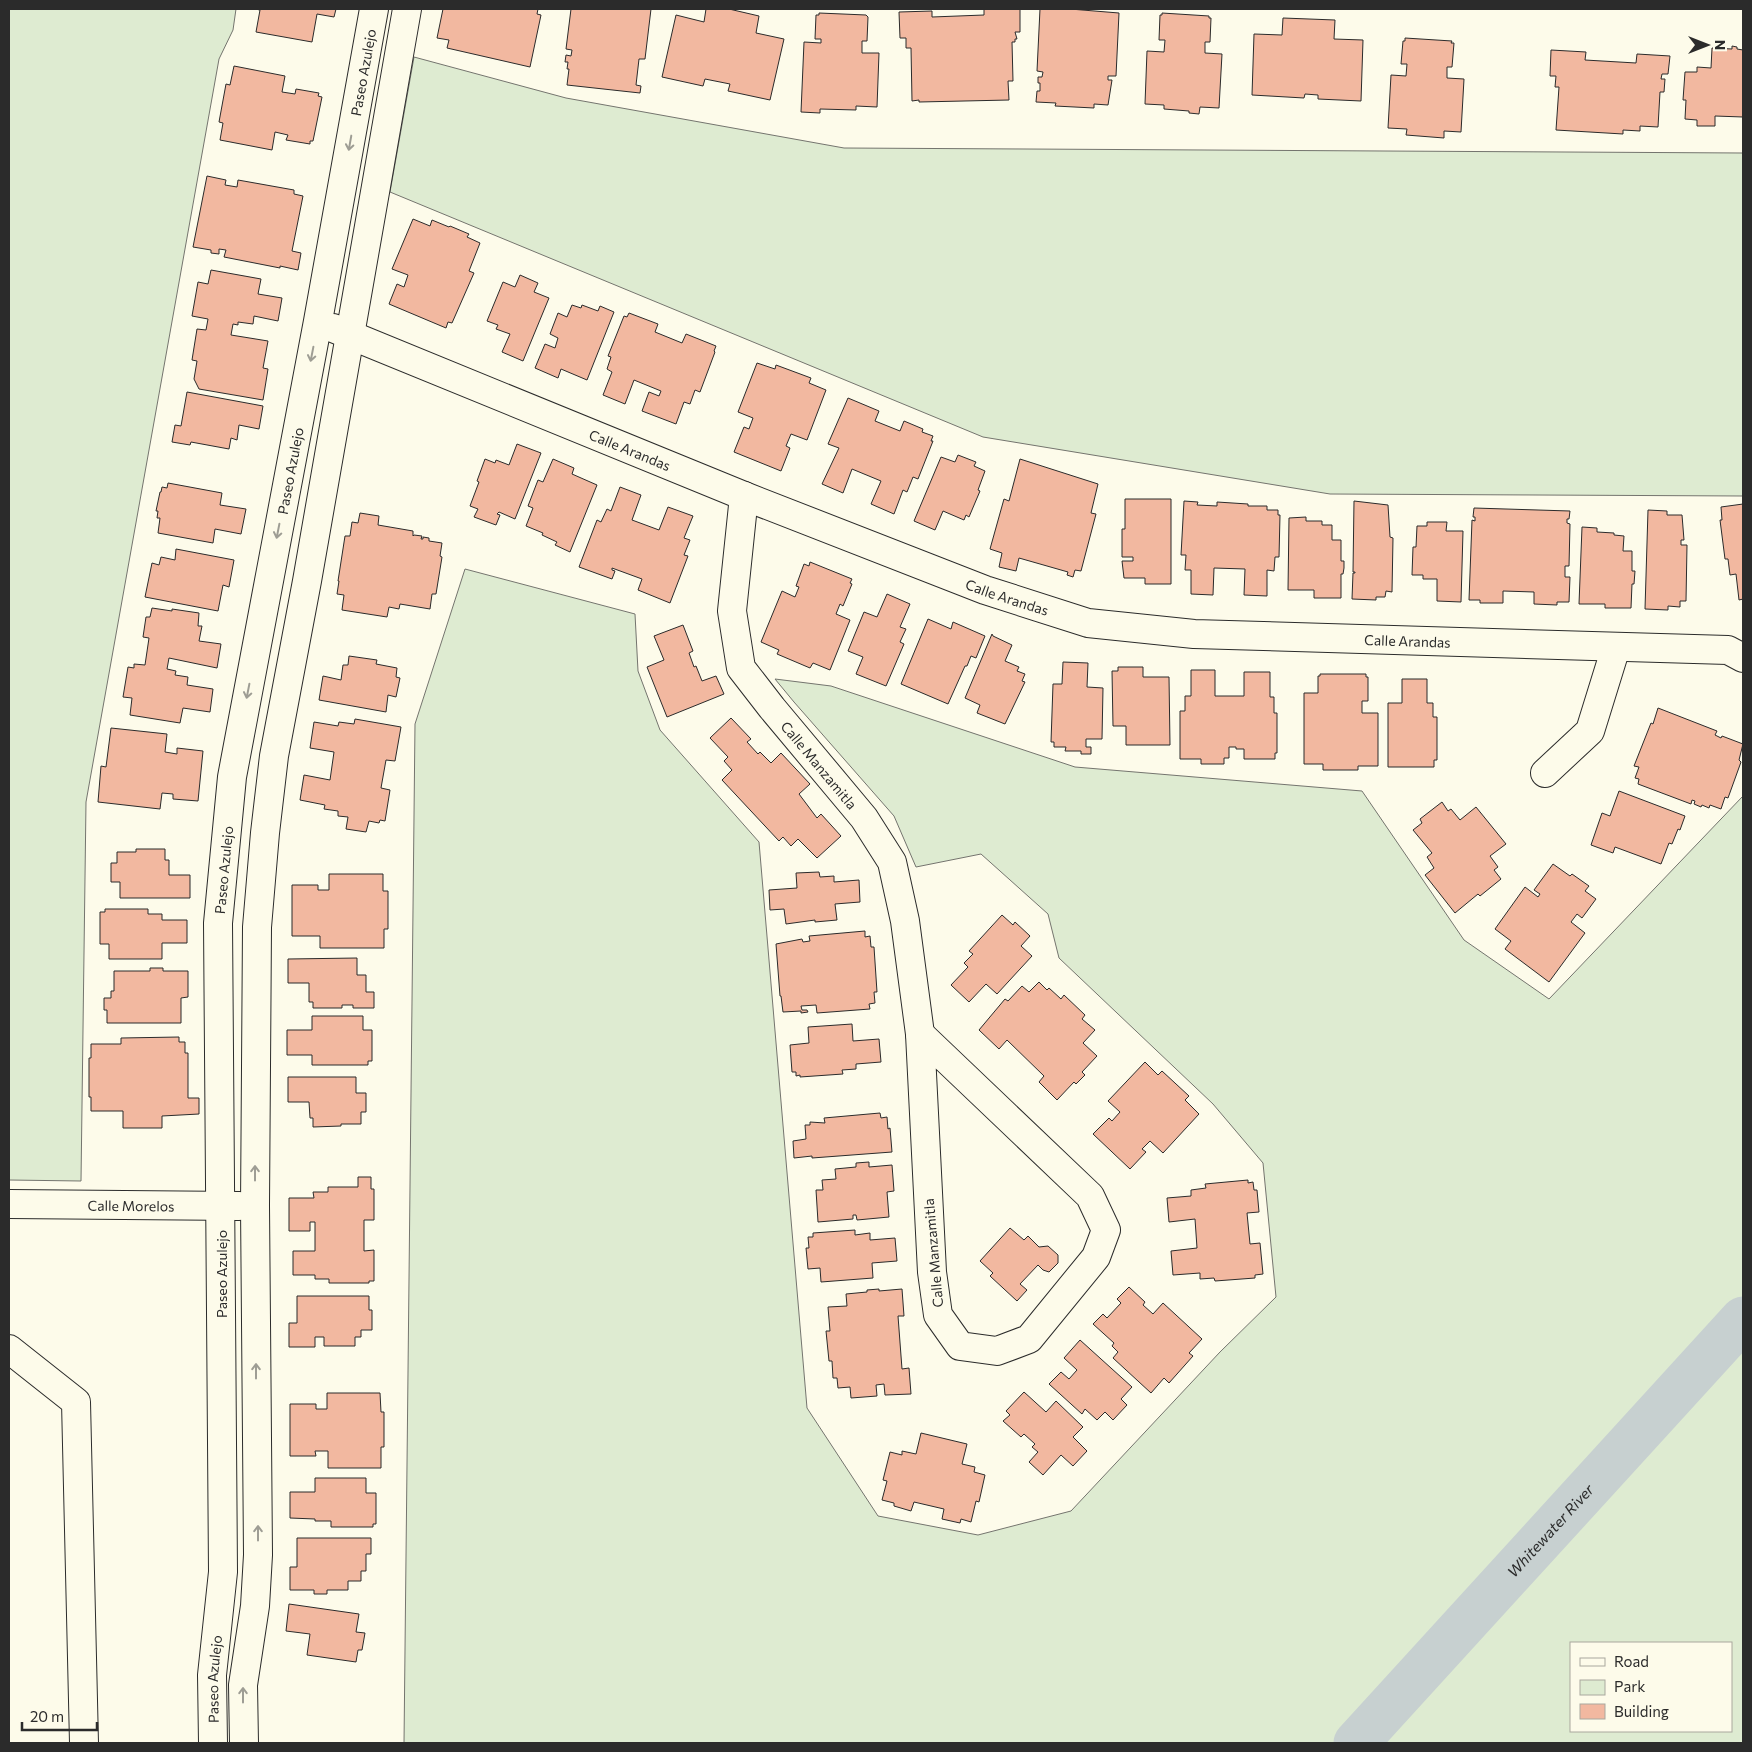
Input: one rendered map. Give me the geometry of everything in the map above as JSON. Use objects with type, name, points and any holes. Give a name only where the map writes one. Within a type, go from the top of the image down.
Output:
[{"type":"street","name":"Paseo Azulejo","points":[[213,1743],[212,1675],[223,1572],[218,923],[232,777],[318,321],[374,9]]},
{"type":"street","name":"Paseo Azulejo","points":[[244,1743],[243,1685],[255,1606],[258,1555],[255,1206],[257,926],[265,833],[274,756],[307,581],[407,9]]},
{"type":"street","name":"Calle Arandas","points":[[318,321],[744,496],[985,590],[1088,623],[1194,634],[1728,650],[1743,658]]},
{"type":"street","name":"Calle Manzamitla","points":[[744,496],[732,611],[741,668],[864,818],[892,862],[905,921],[920,1034],[932,1272],[938,1315],[960,1346],[997,1351],[1030,1339],[1096,1257],[1106,1230],[1090,1196],[920,1034]]},
{"type":"street","points":[[1545,772],[1590,731],[1616,647]]},
{"type":"street","name":"Calle Morelos","points":[[9,1204],[255,1206]]},
{"type":"street","points":[[9,1349],[76,1402],[84,1743]]},
{"type":"green space","points":[[9,9],[236,9],[233,30],[219,59],[86,802],[81,1181],[9,1180]]},
{"type":"green space","points":[[414,57],[566,98],[844,148],[1743,153],[1743,496],[1330,494],[983,437],[390,192]]},
{"type":"green space","points":[[465,569],[635,614],[638,671],[660,730],[759,842],[807,1408],[878,1516],[978,1535],[1071,1511],[1220,1352],[1276,1297],[1263,1163],[1213,1104],[1059,958],[1048,914],[981,854],[916,867],[894,816],[775,679],[831,686],[1075,767],[1362,791],[1464,940],[1549,999],[1743,796],[1743,1743],[404,1743],[415,724]]},
{"type":"building","points":[[255,9],[336,9],[334,17],[317,14],[312,42],[256,32],[260,10]]},
{"type":"building","points":[[443,9],[538,9],[537,14],[541,15],[530,67],[447,48],[449,40],[437,38]]},
{"type":"building","points":[[571,9],[651,9],[645,59],[639,59],[636,85],[641,86],[640,93],[567,85],[569,69],[567,69],[568,62],[565,62],[566,55],[571,56],[572,50],[566,49]]},
{"type":"building","points":[[706,9],[729,9],[759,16],[756,33],[784,39],[770,100],[728,91],[730,84],[705,79],[703,86],[662,77],[676,15],[704,22]]},
{"type":"building","points":[[984,9],[1020,9],[1020,32],[1015,32],[1017,39],[1015,39],[1015,42],[1012,42],[1013,81],[1008,81],[1009,100],[912,101],[911,48],[906,48],[906,38],[900,38],[899,12],[932,11],[932,17],[984,15]]},
{"type":"building","points":[[1040,9],[1070,9],[1119,13],[1116,76],[1108,76],[1108,80],[1112,80],[1108,105],[1094,104],[1094,108],[1055,106],[1056,103],[1036,102],[1037,91],[1040,91],[1038,77],[1042,77],[1043,72],[1037,71]]},
{"type":"building","points":[[819,13],[866,15],[868,17],[867,41],[862,41],[862,53],[879,53],[877,107],[856,106],[856,110],[820,109],[820,113],[801,112],[804,42],[821,43],[821,39],[815,39],[816,15],[819,15]]},
{"type":"building","points":[[1162,13],[1209,16],[1211,18],[1210,42],[1205,42],[1205,53],[1222,54],[1219,108],[1200,107],[1199,114],[1189,113],[1189,111],[1164,109],[1164,105],[1145,104],[1147,51],[1164,52],[1165,40],[1159,40],[1160,15]]},
{"type":"building","points":[[1283,18],[1335,20],[1334,39],[1363,40],[1361,101],[1318,99],[1318,95],[1305,94],[1304,98],[1252,95],[1254,34],[1282,35]]},
{"type":"building","points":[[1405,38],[1452,41],[1451,43],[1454,43],[1452,67],[1447,67],[1447,78],[1464,79],[1461,132],[1444,131],[1444,138],[1406,135],[1407,129],[1388,128],[1391,75],[1406,76],[1407,64],[1401,64],[1403,41],[1405,41]]},
{"type":"building","points":[[1732,46],[1743,50],[1743,117],[1715,116],[1715,126],[1697,126],[1697,120],[1685,119],[1686,100],[1683,100],[1685,72],[1697,72],[1697,67],[1711,68],[1712,48],[1732,49]]},
{"type":"building","points":[[1551,50],[1586,52],[1585,60],[1636,63],[1637,54],[1670,56],[1668,74],[1662,74],[1661,79],[1665,79],[1664,92],[1660,92],[1658,127],[1640,126],[1640,131],[1623,130],[1623,134],[1556,130],[1559,87],[1555,87],[1556,76],[1550,76]]},
{"type":"building","points":[[234,66],[285,76],[282,92],[295,94],[296,89],[319,93],[318,96],[322,97],[313,141],[310,141],[310,144],[286,140],[288,135],[275,132],[272,150],[220,140],[223,123],[219,122],[226,84],[230,85]]},
{"type":"building","points":[[207,176],[226,180],[225,185],[237,187],[238,180],[294,190],[294,194],[303,196],[292,251],[301,253],[298,270],[224,257],[226,250],[219,249],[219,254],[211,253],[211,250],[193,247]]},
{"type":"building","points":[[413,219],[430,226],[432,220],[450,226],[469,234],[467,237],[480,243],[469,271],[474,273],[452,323],[448,322],[446,328],[389,304],[397,284],[404,287],[408,275],[392,269]]},
{"type":"building","points":[[211,270],[261,279],[258,294],[282,298],[278,321],[254,316],[253,324],[238,322],[238,325],[233,324],[231,335],[268,341],[263,368],[268,369],[263,400],[199,389],[194,379],[197,361],[192,360],[197,329],[206,330],[208,319],[192,316],[198,282],[208,284]]},
{"type":"building","points":[[520,275],[538,283],[534,292],[549,298],[523,361],[502,352],[510,334],[496,329],[498,325],[487,321],[503,282],[515,287]]},
{"type":"building","points":[[572,305],[581,308],[582,305],[598,311],[600,306],[614,312],[587,380],[561,369],[558,378],[535,368],[545,344],[555,348],[558,338],[550,334],[558,313],[567,317]]},
{"type":"building","points":[[629,313],[658,324],[655,332],[682,343],[686,334],[716,346],[700,392],[695,390],[690,404],[684,402],[676,424],[642,411],[649,392],[659,396],[661,391],[634,380],[625,404],[603,395],[612,372],[607,369],[611,357],[608,356],[624,316],[627,317]]},
{"type":"building","points":[[757,363],[775,369],[776,365],[811,378],[809,383],[826,390],[807,440],[791,434],[786,446],[790,448],[781,471],[734,452],[744,427],[749,429],[753,418],[738,412]]},
{"type":"building","points":[[187,392],[263,406],[259,429],[239,425],[237,440],[231,438],[229,449],[191,442],[190,445],[172,442],[175,425],[181,426]]},
{"type":"building","points":[[848,398],[879,411],[875,421],[900,431],[904,421],[923,429],[922,432],[933,436],[931,441],[933,441],[918,479],[913,477],[907,492],[903,490],[894,514],[871,504],[881,481],[852,469],[843,493],[822,484],[839,448],[828,444]]},
{"type":"building","points":[[517,444],[541,453],[515,519],[499,512],[497,514],[500,515],[496,525],[474,517],[478,509],[470,506],[485,459],[495,463],[496,460],[509,465]]},
{"type":"building","points":[[958,455],[976,462],[974,466],[985,471],[978,490],[980,491],[969,517],[966,515],[964,520],[943,511],[935,530],[914,521],[941,457],[955,462]]},
{"type":"building","points":[[553,459],[574,468],[572,474],[597,485],[570,552],[555,545],[557,542],[542,535],[543,533],[526,526],[533,508],[528,506],[538,480],[543,482]]},
{"type":"building","points":[[1020,459],[1098,484],[1091,513],[1096,514],[1081,571],[1075,570],[1073,577],[1067,575],[1068,572],[1019,558],[1016,571],[999,567],[1002,553],[990,549],[1004,499],[1009,501]]},
{"type":"building","points":[[168,483],[222,493],[220,505],[246,509],[241,534],[215,529],[213,543],[158,533],[160,518],[157,518],[158,511],[156,511],[162,487],[167,488]]},
{"type":"building","points":[[620,487],[641,495],[632,520],[659,530],[668,507],[693,516],[684,538],[690,540],[684,555],[688,556],[670,603],[638,590],[642,579],[612,568],[615,571],[612,579],[579,567],[597,520],[601,522],[607,509],[611,511]]},
{"type":"building","points":[[1125,499],[1171,499],[1171,584],[1145,584],[1145,578],[1124,578],[1122,561],[1133,561],[1133,557],[1122,557],[1122,529],[1125,529]]},
{"type":"building","points":[[1184,501],[1198,502],[1197,505],[1217,506],[1217,502],[1248,504],[1248,506],[1267,506],[1267,510],[1278,510],[1278,515],[1280,515],[1279,557],[1275,557],[1274,571],[1267,570],[1267,596],[1244,595],[1245,569],[1214,568],[1213,595],[1191,594],[1191,570],[1185,570],[1186,555],[1181,555]]},
{"type":"building","points":[[1354,501],[1388,505],[1390,537],[1393,538],[1392,592],[1386,591],[1385,597],[1376,597],[1376,600],[1352,599],[1353,573],[1355,573],[1353,572]]},
{"type":"building","points":[[1743,504],[1743,599],[1739,600],[1736,574],[1730,575],[1728,559],[1725,559],[1720,520],[1722,520],[1721,507]]},
{"type":"building","points":[[1474,508],[1570,511],[1569,519],[1567,519],[1567,523],[1570,524],[1569,566],[1565,566],[1565,577],[1570,577],[1569,602],[1557,602],[1557,605],[1534,604],[1534,592],[1503,591],[1503,603],[1480,603],[1480,600],[1469,600],[1472,520],[1475,521],[1475,517],[1473,517]]},
{"type":"building","points":[[1648,510],[1667,511],[1667,515],[1682,515],[1684,540],[1681,540],[1681,545],[1687,545],[1686,601],[1680,601],[1680,607],[1668,606],[1668,610],[1645,609]]},
{"type":"building","points":[[360,513],[379,516],[378,525],[413,531],[413,536],[422,536],[421,539],[423,537],[429,538],[429,541],[442,543],[440,556],[442,557],[436,594],[432,594],[430,609],[400,604],[399,609],[389,607],[387,617],[342,610],[344,595],[337,594],[345,536],[350,536],[352,522],[358,523]]},
{"type":"building","points":[[1306,517],[1306,521],[1322,521],[1322,525],[1332,525],[1332,540],[1341,540],[1341,561],[1344,561],[1344,568],[1343,574],[1341,574],[1341,598],[1314,598],[1314,590],[1288,590],[1289,518]]},
{"type":"building","points":[[1427,522],[1447,522],[1446,531],[1463,531],[1461,602],[1437,601],[1437,579],[1423,579],[1423,575],[1412,575],[1413,547],[1416,547],[1417,526],[1427,526]]},
{"type":"building","points":[[1582,527],[1597,528],[1597,532],[1614,533],[1614,535],[1624,536],[1623,551],[1632,551],[1632,571],[1635,571],[1634,584],[1632,584],[1631,608],[1605,608],[1605,604],[1579,604]]},
{"type":"building","points":[[176,549],[234,560],[229,587],[223,585],[218,611],[145,597],[152,563],[159,565],[161,557],[175,560]]},
{"type":"building","points":[[810,562],[852,579],[850,583],[852,584],[843,606],[840,604],[836,614],[850,620],[830,670],[813,663],[810,668],[777,654],[779,650],[761,642],[782,591],[795,597],[799,587],[796,586],[804,564],[809,566]]},
{"type":"building","points":[[887,594],[910,604],[900,627],[906,629],[900,642],[904,644],[886,686],[856,674],[863,657],[848,651],[864,612],[877,617]]},
{"type":"building","points":[[152,608],[199,613],[198,626],[202,626],[199,641],[221,644],[217,668],[169,658],[167,669],[176,671],[175,675],[188,677],[187,685],[213,689],[210,712],[183,708],[180,723],[130,715],[132,698],[123,697],[128,667],[134,668],[134,664],[145,665],[149,638],[143,637],[146,617],[150,617]]},
{"type":"building","points":[[928,619],[951,629],[953,622],[985,636],[976,658],[971,656],[967,666],[965,666],[948,704],[901,684]]},
{"type":"building","points":[[683,625],[693,651],[689,653],[702,681],[716,676],[724,694],[667,717],[647,667],[664,660],[654,636]]},
{"type":"building","points":[[992,634],[1012,645],[1005,661],[1019,667],[1017,671],[1025,674],[1022,681],[1025,682],[1005,724],[977,713],[980,705],[965,698]]},
{"type":"building","points":[[349,656],[377,660],[376,664],[397,668],[396,677],[400,678],[396,697],[388,695],[386,712],[319,700],[323,676],[341,680],[343,665],[348,665]]},
{"type":"building","points":[[1063,662],[1088,663],[1087,687],[1103,688],[1102,739],[1086,739],[1086,747],[1091,747],[1091,754],[1081,754],[1081,751],[1065,751],[1066,747],[1054,747],[1054,742],[1051,742],[1053,684],[1062,684]]},
{"type":"building","points":[[1118,667],[1143,667],[1143,677],[1169,677],[1170,745],[1126,745],[1126,726],[1113,726],[1112,671],[1118,671]]},
{"type":"building","points":[[1191,670],[1215,670],[1215,696],[1244,696],[1244,672],[1270,672],[1270,697],[1274,697],[1274,713],[1277,713],[1277,753],[1275,753],[1275,759],[1244,759],[1244,749],[1229,747],[1229,758],[1224,758],[1224,764],[1201,764],[1201,759],[1180,759],[1180,711],[1185,711],[1185,696],[1191,696]]},
{"type":"building","points":[[1320,674],[1366,674],[1366,677],[1368,677],[1368,701],[1362,701],[1362,713],[1378,713],[1378,766],[1358,766],[1358,770],[1323,770],[1323,764],[1304,764],[1304,693],[1318,693],[1318,676]]},
{"type":"building","points":[[1402,679],[1427,679],[1427,703],[1433,703],[1433,717],[1437,717],[1437,760],[1434,760],[1434,767],[1388,767],[1388,703],[1402,703]]},
{"type":"building","points":[[1658,708],[1717,731],[1715,735],[1721,738],[1722,736],[1743,744],[1739,760],[1741,762],[1728,798],[1725,797],[1721,809],[1710,805],[1709,808],[1702,805],[1701,807],[1694,804],[1695,801],[1692,800],[1691,804],[1638,784],[1639,779],[1635,778],[1639,767],[1634,766]]},
{"type":"building","points":[[731,718],[751,739],[747,742],[758,754],[760,752],[771,763],[781,753],[810,784],[799,794],[817,818],[821,814],[841,836],[817,858],[798,839],[791,846],[783,837],[779,841],[722,780],[732,770],[724,761],[728,757],[710,738]]},
{"type":"building","points":[[355,719],[401,727],[395,761],[386,760],[381,788],[390,790],[385,821],[380,820],[379,823],[369,821],[366,832],[346,829],[348,817],[338,816],[338,811],[324,809],[325,805],[300,800],[304,775],[330,780],[334,752],[310,748],[314,722],[338,726],[339,722],[354,724]]},
{"type":"building","points":[[111,728],[167,734],[165,752],[177,754],[177,748],[203,751],[198,801],[173,799],[173,794],[162,793],[160,809],[98,802],[101,766],[106,767]]},
{"type":"building","points":[[1619,791],[1685,816],[1672,844],[1669,843],[1661,864],[1615,847],[1613,853],[1591,845],[1602,813],[1610,816]]},
{"type":"building","points":[[1442,802],[1448,811],[1451,809],[1460,820],[1476,807],[1506,844],[1490,856],[1498,867],[1494,870],[1501,879],[1480,896],[1478,894],[1455,913],[1425,875],[1434,868],[1427,857],[1432,853],[1413,830],[1422,823],[1420,819]]},
{"type":"building","points":[[136,849],[165,849],[165,860],[169,860],[169,875],[190,875],[190,898],[120,898],[120,882],[111,882],[111,863],[117,863],[117,852],[136,852]]},
{"type":"building","points":[[1553,864],[1589,886],[1585,891],[1596,899],[1582,918],[1577,914],[1571,922],[1585,933],[1549,982],[1505,949],[1511,941],[1495,929],[1525,887],[1538,897],[1540,894],[1534,890]]},
{"type":"building","points":[[819,872],[820,877],[834,876],[834,882],[859,880],[860,902],[835,904],[837,920],[815,922],[815,920],[786,924],[784,909],[770,910],[769,890],[797,888],[796,873]]},
{"type":"building","points":[[329,874],[383,874],[383,891],[388,891],[388,929],[384,929],[384,948],[320,948],[320,936],[292,936],[292,885],[318,885],[318,890],[329,890]]},
{"type":"building","points":[[105,909],[148,909],[148,914],[162,914],[162,920],[187,920],[187,943],[162,943],[162,959],[109,959],[109,944],[100,944],[100,912],[105,912]]},
{"type":"building","points":[[1002,915],[1013,925],[1015,922],[1030,936],[1021,946],[1032,956],[997,994],[986,984],[969,1002],[951,985],[968,967],[964,963],[973,954],[969,951]]},
{"type":"building","points":[[865,931],[865,937],[870,936],[871,947],[874,947],[877,992],[874,992],[875,1003],[869,1004],[870,1009],[817,1013],[816,1005],[801,1006],[802,1010],[807,1010],[808,1012],[783,1012],[776,944],[802,939],[803,942],[810,941],[809,936]]},
{"type":"building","points":[[357,958],[357,975],[366,975],[366,992],[374,992],[374,1008],[353,1008],[353,1005],[342,1005],[342,1008],[313,1008],[313,1002],[309,1002],[309,983],[288,983],[288,959]]},
{"type":"building","points":[[150,968],[163,968],[163,971],[188,971],[188,997],[181,998],[181,1023],[107,1023],[107,1010],[104,1010],[104,998],[111,998],[111,991],[114,991],[114,971],[150,971]]},
{"type":"building","points":[[1039,982],[1061,999],[1064,995],[1085,1015],[1082,1019],[1095,1030],[1083,1043],[1097,1056],[1082,1072],[1085,1075],[1076,1084],[1074,1082],[1057,1100],[1039,1082],[1044,1076],[1007,1040],[999,1049],[979,1030],[1005,999],[1008,1001],[1022,986],[1029,992]]},
{"type":"building","points":[[312,1016],[363,1016],[363,1030],[372,1030],[372,1061],[368,1061],[368,1065],[312,1065],[312,1055],[287,1055],[287,1030],[312,1030]]},
{"type":"building","points":[[852,1024],[853,1041],[879,1039],[881,1062],[856,1064],[856,1069],[842,1070],[843,1074],[800,1077],[800,1075],[796,1076],[796,1072],[792,1072],[790,1045],[809,1043],[808,1027]]},
{"type":"building","points":[[179,1037],[179,1042],[185,1042],[185,1053],[188,1053],[188,1098],[199,1098],[199,1114],[162,1116],[162,1128],[123,1128],[123,1111],[91,1111],[89,1058],[91,1058],[91,1044],[121,1044],[121,1038]]},
{"type":"building","points":[[1145,1062],[1158,1075],[1162,1071],[1189,1096],[1185,1100],[1199,1114],[1163,1153],[1150,1141],[1142,1149],[1146,1152],[1130,1169],[1093,1134],[1109,1118],[1112,1121],[1120,1112],[1108,1101]]},
{"type":"building","points":[[288,1077],[356,1077],[356,1093],[366,1093],[366,1112],[361,1112],[361,1124],[313,1127],[313,1118],[310,1118],[309,1102],[288,1102]]},
{"type":"building","points":[[880,1113],[881,1118],[887,1117],[892,1152],[794,1158],[793,1141],[806,1139],[805,1125],[810,1125],[810,1122],[825,1123],[824,1118]]},
{"type":"building","points":[[869,1162],[869,1167],[892,1165],[894,1191],[887,1192],[889,1217],[857,1220],[856,1215],[853,1215],[853,1219],[818,1222],[816,1190],[823,1190],[822,1180],[836,1179],[835,1169],[856,1167],[856,1163]]},
{"type":"building","points":[[358,1177],[371,1177],[371,1189],[374,1189],[374,1220],[364,1220],[364,1251],[374,1250],[374,1281],[369,1281],[369,1283],[329,1283],[329,1279],[315,1279],[315,1275],[293,1275],[293,1251],[315,1251],[315,1222],[310,1222],[310,1231],[289,1231],[289,1198],[314,1198],[313,1192],[328,1192],[328,1187],[358,1187]]},
{"type":"building","points":[[1248,1180],[1248,1183],[1253,1182],[1254,1190],[1257,1190],[1259,1212],[1247,1213],[1250,1244],[1260,1243],[1263,1274],[1255,1275],[1255,1278],[1215,1281],[1214,1278],[1200,1279],[1200,1273],[1173,1275],[1171,1251],[1197,1248],[1195,1219],[1169,1222],[1167,1198],[1191,1196],[1191,1190],[1206,1188],[1205,1184]]},
{"type":"building","points":[[1010,1228],[1024,1240],[1028,1236],[1039,1247],[1048,1246],[1058,1255],[1058,1263],[1049,1272],[1043,1270],[1038,1265],[1020,1284],[1027,1290],[1017,1301],[990,1276],[993,1273],[980,1261]]},
{"type":"building","points":[[855,1230],[855,1235],[870,1233],[870,1240],[895,1238],[897,1261],[872,1263],[873,1278],[821,1282],[820,1268],[808,1269],[806,1248],[809,1248],[808,1237],[813,1237],[813,1233]]},
{"type":"building","points":[[1129,1287],[1145,1302],[1143,1305],[1153,1314],[1163,1303],[1202,1339],[1189,1353],[1193,1356],[1169,1383],[1164,1378],[1151,1393],[1113,1358],[1118,1352],[1112,1346],[1114,1343],[1093,1324],[1103,1314],[1107,1318],[1121,1303],[1117,1299]]},
{"type":"building","points":[[879,1289],[879,1291],[902,1289],[904,1316],[898,1316],[902,1369],[909,1368],[911,1394],[885,1395],[884,1384],[876,1385],[877,1396],[851,1398],[850,1387],[838,1388],[837,1378],[833,1378],[832,1361],[829,1361],[826,1331],[830,1331],[828,1307],[847,1306],[846,1294]]},
{"type":"building","points":[[297,1296],[369,1296],[369,1310],[372,1310],[372,1330],[361,1330],[361,1337],[355,1337],[355,1346],[324,1346],[324,1337],[315,1337],[315,1347],[289,1347],[289,1323],[297,1323]]},
{"type":"building","points":[[1080,1340],[1132,1387],[1121,1399],[1127,1405],[1113,1420],[1105,1412],[1097,1420],[1085,1409],[1082,1414],[1049,1384],[1061,1372],[1069,1379],[1077,1370],[1064,1358]]},
{"type":"building","points":[[1024,1392],[1046,1412],[1056,1401],[1083,1427],[1073,1437],[1087,1451],[1073,1466],[1061,1455],[1043,1475],[1029,1462],[1038,1452],[1032,1447],[1035,1444],[1024,1434],[1021,1437],[1003,1421],[1010,1415],[1006,1411]]},
{"type":"building","points":[[327,1393],[380,1393],[381,1412],[384,1412],[384,1447],[381,1447],[381,1468],[328,1468],[328,1451],[315,1451],[316,1456],[290,1456],[290,1404],[316,1404],[316,1409],[327,1409]]},
{"type":"building","points":[[921,1433],[967,1444],[962,1464],[975,1467],[974,1472],[985,1475],[979,1502],[976,1501],[971,1522],[961,1519],[960,1523],[942,1519],[944,1509],[914,1502],[911,1511],[882,1500],[887,1481],[883,1480],[890,1452],[902,1455],[902,1451],[916,1454]]},
{"type":"building","points":[[315,1478],[366,1478],[366,1493],[376,1493],[376,1524],[373,1524],[373,1527],[331,1527],[331,1521],[290,1518],[290,1492],[315,1492]]},
{"type":"building","points":[[297,1538],[371,1538],[371,1554],[366,1554],[366,1571],[361,1571],[361,1581],[348,1581],[348,1590],[327,1590],[327,1594],[314,1594],[314,1590],[290,1590],[290,1567],[297,1567]]},
{"type":"building","points":[[289,1604],[359,1614],[356,1632],[365,1633],[362,1650],[358,1650],[356,1662],[307,1655],[310,1634],[286,1631]]},
{"type":"waterway","name":"Whitewater River","points":[[1356,1743],[1743,1319]]}]
